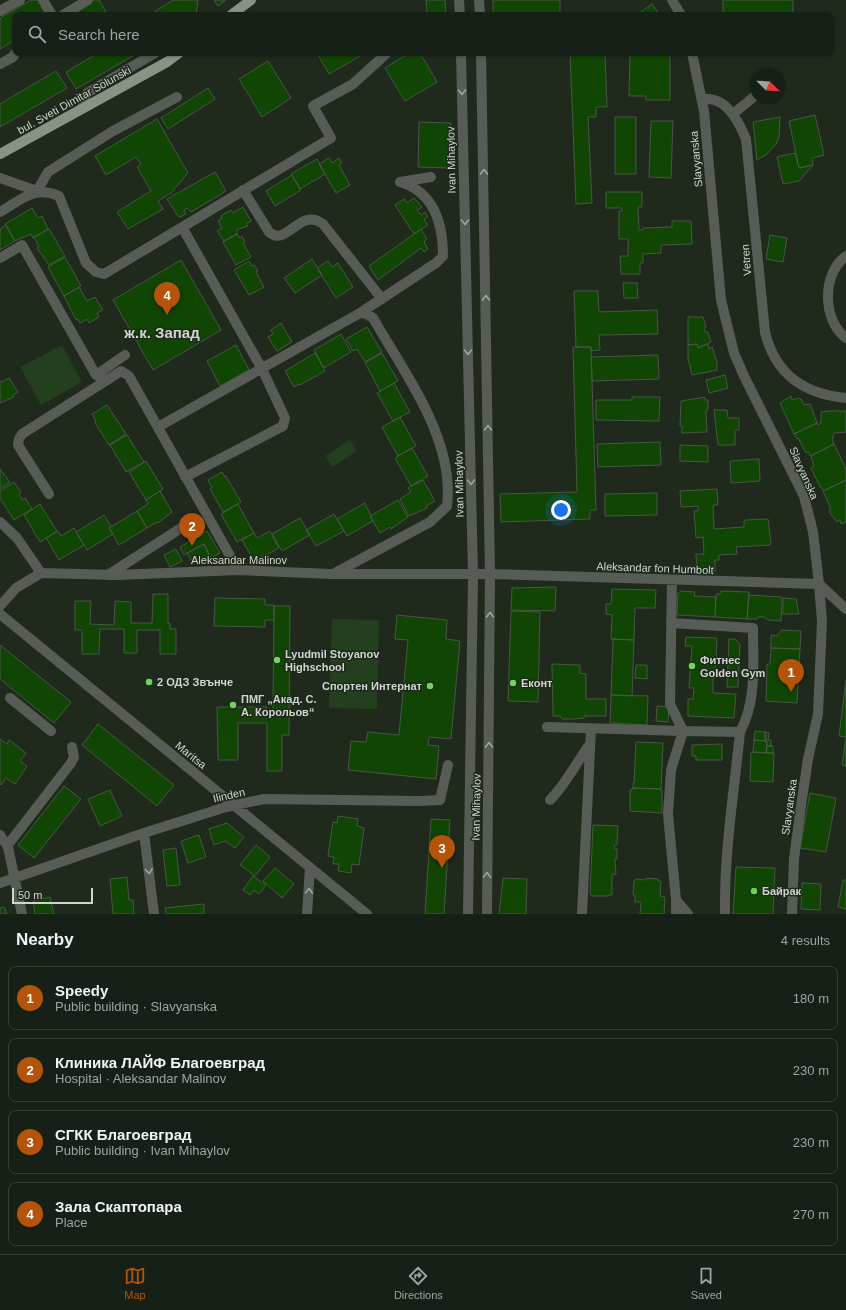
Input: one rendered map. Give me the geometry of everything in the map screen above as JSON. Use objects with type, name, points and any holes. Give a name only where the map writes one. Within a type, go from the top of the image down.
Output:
[{"type":"main road","points":[[235,12],[251,0]]},
{"type":"main road","name":"bul. Sveti Dimitar Solunski","points":[[0,154],[82,108],[164,57]]},
{"type":"street","points":[[0,11],[20,0]]},
{"type":"street","points":[[44,0],[50,12]]},
{"type":"street","points":[[68,12],[88,0]]},
{"type":"street","points":[[459,0],[460,12]]},
{"type":"street","points":[[479,0],[480,12]]},
{"type":"street","points":[[672,0],[680,12]]},
{"type":"street","points":[[0,64],[14,56]]},
{"type":"street","points":[[82,108],[87,93],[150,56]]},
{"type":"street","points":[[0,178],[37,191],[48,191],[58,196],[86,263],[96,272],[104,274],[330,138],[313,106],[353,84],[384,56]]},
{"type":"street","name":"Ivan Mihaylov","points":[[461,56],[473,575],[468,914]]},
{"type":"street","name":"Ivan Mihaylov","points":[[481,56],[490,574],[487,914]]},
{"type":"street","name":"Slavyanska","points":[[693,56],[701,98],[721,300],[726,326],[734,353],[744,376],[804,496],[812,532],[819,584],[822,621],[818,714],[808,759],[794,859],[792,914]]},
{"type":"street","points":[[0,212],[37,191],[48,172],[113,131],[177,97]]},
{"type":"street","name":"Vetren","points":[[701,98],[717,101],[733,114],[740,124],[746,139],[765,332],[772,354],[783,370],[801,386],[822,394],[846,398]]},
{"type":"street","points":[[733,114],[750,99]]},
{"type":"street","points":[[158,427],[360,313],[436,263],[443,256],[443,251],[442,234],[436,212],[418,191],[400,182],[431,177]]},
{"type":"street","points":[[243,190],[272,236],[280,236],[310,218],[316,219],[323,224],[382,299]]},
{"type":"street","points":[[182,227],[262,369],[285,418],[283,426],[185,476]]},
{"type":"street","points":[[0,258],[22,245],[71,334],[96,375],[107,380]]},
{"type":"street","points":[[846,256],[840,260],[834,270],[829,296],[832,319],[836,327],[846,338]]},
{"type":"street","points":[[332,574],[430,522],[447,506],[448,497],[443,458],[433,423],[373,318],[367,314],[360,313]]},
{"type":"street","points":[[96,375],[125,355]]},
{"type":"street","points":[[49,494],[18,445],[19,439],[22,434],[122,372],[129,376],[238,570]]},
{"type":"street","points":[[108,574],[192,521]]},
{"type":"street","points":[[0,522],[17,538],[41,573],[16,588],[0,606]]},
{"type":"street","name":"Aleksandar Malinov","points":[[41,573],[108,574],[238,570],[332,574],[490,574]]},
{"type":"street","name":"Aleksandar fon Humbolt","points":[[490,574],[819,584]]},
{"type":"street","points":[[672,580],[670,704],[683,731],[671,770],[668,814],[676,913]]},
{"type":"street","points":[[819,584],[846,609]]},
{"type":"street","name":"Maritsa","points":[[0,614],[367,914]]},
{"type":"street","points":[[671,623],[753,628],[752,703],[740,732],[724,877],[725,914]]},
{"type":"street","points":[[10,698],[51,731]]},
{"type":"street","points":[[547,728],[740,732]]},
{"type":"street","points":[[582,914],[591,728]]},
{"type":"street","points":[[550,800],[562,788],[571,770],[590,744]]},
{"type":"street","points":[[7,846],[71,763],[74,757],[72,747]]},
{"type":"street","name":"Ilinden","points":[[0,883],[144,833],[234,805],[264,799],[440,800],[448,765]]},
{"type":"street","points":[[144,833],[154,914]]},
{"type":"street","points":[[0,835],[7,846],[22,914]]},
{"type":"street","points":[[307,914],[310,867]]},
{"type":"street","points":[[676,900],[688,914]]},
{"type":"green space","points":[[62,345],[82,382],[41,405],[20,367]]},
{"type":"green space","points":[[350,440],[357,451],[332,467],[325,456]]},
{"type":"green space","points":[[332,619],[379,620],[377,709],[329,708]]},
{"type":"building","points":[[31,0],[38,0],[44,12],[12,12],[12,42],[0,49],[0,18]]},
{"type":"building","points":[[92,0],[99,0],[106,12],[72,12]]},
{"type":"building","points":[[173,0],[198,0],[196,12],[154,12]]},
{"type":"building","points":[[214,0],[226,0],[218,6]]},
{"type":"building","points":[[426,0],[445,0],[446,12],[427,12]]},
{"type":"building","points":[[493,0],[560,0],[560,12],[493,12]]},
{"type":"building","points":[[723,0],[793,0],[793,12],[723,12]]},
{"type":"building","points":[[652,4],[658,12],[641,12]]},
{"type":"building","points":[[93,56],[133,56],[76,89],[66,72]]},
{"type":"building","points":[[319,56],[360,56],[329,74]]},
{"type":"building","points":[[404,56],[422,56],[437,82],[405,101],[385,68]]},
{"type":"building","points":[[570,56],[605,56],[607,107],[596,107],[596,117],[588,117],[592,203],[576,204]]},
{"type":"building","points":[[630,56],[670,56],[670,100],[646,100],[646,96],[629,96]]},
{"type":"building","points":[[268,61],[291,98],[262,117],[239,79]]},
{"type":"building","points":[[56,71],[67,88],[0,127],[0,104]]},
{"type":"building","points":[[208,88],[215,99],[168,129],[161,118]]},
{"type":"building","points":[[815,115],[824,155],[812,158],[813,165],[799,168],[789,121]]},
{"type":"building","points":[[615,117],[636,117],[636,174],[615,174]]},
{"type":"building","points":[[780,117],[779,137],[776,144],[767,154],[757,160],[753,122]]},
{"type":"building","points":[[157,119],[188,173],[171,193],[158,201],[163,209],[128,229],[117,212],[151,191],[137,167],[141,164],[136,157],[106,175],[95,156]]},
{"type":"building","points":[[651,121],[673,121],[671,178],[649,177]]},
{"type":"building","points":[[419,122],[451,123],[450,168],[418,167]]},
{"type":"building","points":[[795,153],[799,168],[813,165],[799,181],[783,184],[777,157]]},
{"type":"building","points":[[329,158],[332,163],[339,158],[342,163],[339,165],[350,185],[336,193],[319,164]]},
{"type":"building","points":[[317,159],[325,174],[300,189],[291,174]]},
{"type":"building","points":[[215,172],[226,191],[191,212],[187,208],[184,210],[186,214],[180,217],[178,216],[167,199]]},
{"type":"building","points":[[292,175],[301,190],[275,206],[266,191]]},
{"type":"building","points":[[606,192],[642,192],[642,207],[638,207],[639,230],[643,230],[643,228],[672,227],[672,221],[691,221],[692,244],[661,245],[661,253],[643,254],[643,263],[640,263],[640,274],[621,274],[620,256],[628,256],[628,239],[619,239],[619,211],[622,211],[622,208],[606,208]]},
{"type":"building","points":[[414,198],[422,207],[417,210],[421,215],[425,212],[428,217],[424,220],[428,225],[414,234],[395,205],[404,199],[407,203]]},
{"type":"building","points":[[243,207],[251,221],[246,224],[248,226],[236,230],[238,233],[224,241],[217,231],[222,228],[218,221],[222,218],[221,216],[231,210],[233,213]]},
{"type":"building","points":[[32,208],[38,218],[42,216],[48,229],[33,238],[31,234],[15,241],[5,224]]},
{"type":"building","points":[[6,225],[15,241],[0,250],[0,229]]},
{"type":"building","points":[[49,229],[65,256],[49,265],[37,248],[39,247],[34,237]]},
{"type":"building","points":[[421,229],[427,239],[424,242],[428,249],[424,252],[421,248],[378,280],[369,266]]},
{"type":"building","points":[[237,234],[240,238],[242,236],[245,242],[243,243],[251,257],[236,265],[223,242]]},
{"type":"building","points":[[770,235],[787,238],[783,262],[766,259]]},
{"type":"building","points":[[65,257],[81,286],[64,296],[48,267]]},
{"type":"building","points":[[312,259],[322,275],[295,293],[284,278]]},
{"type":"building","points":[[181,260],[221,330],[153,370],[113,300]]},
{"type":"building","points":[[249,261],[258,271],[256,272],[264,287],[249,295],[234,270]]},
{"type":"building","points":[[328,261],[332,267],[338,263],[353,287],[336,298],[317,268]]},
{"type":"building","points":[[623,283],[637,283],[638,298],[624,298]]},
{"type":"building","points":[[79,287],[87,301],[95,297],[103,310],[97,313],[99,317],[89,323],[87,319],[80,323],[78,319],[76,320],[64,296]]},
{"type":"building","points":[[574,291],[598,291],[599,312],[657,310],[658,334],[599,335],[600,350],[591,351],[591,347],[576,347]]},
{"type":"building","points":[[688,317],[703,317],[706,327],[704,328],[705,332],[708,332],[711,342],[698,348],[697,344],[688,345]]},
{"type":"building","points":[[281,323],[292,342],[277,351],[268,337],[273,334],[271,330]]},
{"type":"building","points":[[367,327],[382,352],[365,362],[357,349],[353,351],[346,339]]},
{"type":"building","points":[[341,334],[351,352],[324,368],[314,350]]},
{"type":"building","points":[[697,344],[698,348],[708,344],[709,349],[712,347],[717,362],[717,370],[692,375],[688,358],[688,345]]},
{"type":"building","points":[[236,345],[249,370],[220,386],[207,361]]},
{"type":"building","points":[[573,347],[591,347],[596,510],[590,510],[590,519],[501,522],[500,494],[577,492]]},
{"type":"building","points":[[315,353],[325,371],[294,387],[285,371]]},
{"type":"building","points":[[382,353],[398,381],[380,391],[365,363]]},
{"type":"building","points":[[658,355],[659,379],[592,381],[591,357]]},
{"type":"building","points":[[725,375],[728,388],[709,393],[706,380]]},
{"type":"building","points":[[9,378],[18,392],[13,395],[14,397],[0,403],[0,381],[2,382]]},
{"type":"building","points":[[394,383],[410,412],[393,421],[377,393]]},
{"type":"building","points":[[791,396],[792,400],[798,398],[802,400],[804,405],[810,404],[817,423],[794,434],[780,403]]},
{"type":"building","points":[[632,397],[660,397],[659,421],[596,420],[596,400],[632,400]]},
{"type":"building","points":[[705,397],[705,400],[708,400],[708,410],[706,410],[707,432],[682,433],[682,426],[680,426],[681,401]]},
{"type":"building","points":[[107,405],[126,434],[109,445],[95,423],[96,421],[92,414]]},
{"type":"building","points":[[714,410],[727,410],[728,418],[739,418],[739,430],[735,430],[735,445],[718,445]]},
{"type":"building","points":[[846,411],[846,432],[834,433],[832,439],[834,444],[810,456],[809,452],[806,453],[798,438],[797,439],[794,434],[817,423],[818,425],[821,423],[821,412]]},
{"type":"building","points":[[400,417],[416,446],[398,456],[382,427]]},
{"type":"building","points":[[127,435],[144,462],[126,472],[110,445]]},
{"type":"building","points":[[660,442],[661,465],[598,467],[597,444]]},
{"type":"building","points":[[834,444],[846,469],[846,480],[824,491],[820,487],[811,468],[814,466],[811,456]]},
{"type":"building","points":[[680,445],[708,446],[708,462],[680,461]]},
{"type":"building","points":[[412,448],[428,476],[411,486],[395,458]]},
{"type":"building","points":[[759,459],[760,481],[731,483],[730,461]]},
{"type":"building","points":[[146,461],[163,489],[146,500],[129,472]]},
{"type":"building","points":[[0,469],[10,482],[0,489]]},
{"type":"building","points":[[222,472],[225,477],[226,476],[241,502],[223,512],[210,489],[212,488],[208,480]]},
{"type":"building","points":[[423,480],[435,501],[426,506],[427,508],[409,516],[400,499],[411,492],[408,488]]},
{"type":"building","points":[[846,480],[846,522],[841,524],[840,520],[837,522],[830,513],[830,507],[823,491]]},
{"type":"building","points":[[14,482],[21,492],[19,494],[22,500],[25,498],[32,509],[14,520],[0,498],[0,491]]},
{"type":"building","points":[[717,489],[718,505],[713,505],[714,529],[744,527],[744,521],[746,520],[768,519],[771,543],[770,545],[736,547],[737,554],[719,555],[719,560],[715,560],[715,572],[697,573],[696,554],[704,554],[703,537],[696,538],[694,511],[698,511],[698,506],[681,507],[680,491]]},
{"type":"building","points":[[160,491],[172,512],[158,523],[157,522],[147,528],[137,511],[148,504],[146,500]]},
{"type":"building","points":[[657,493],[657,515],[605,516],[605,494]]},
{"type":"building","points":[[398,500],[408,517],[391,529],[390,527],[380,533],[370,516]]},
{"type":"building","points":[[365,503],[373,521],[347,536],[337,519]]},
{"type":"building","points":[[40,504],[57,531],[40,542],[24,515]]},
{"type":"building","points":[[238,504],[254,533],[237,542],[221,514]]},
{"type":"building","points":[[137,511],[147,528],[119,545],[109,528]]},
{"type":"building","points":[[334,514],[344,531],[316,546],[306,530]]},
{"type":"building","points":[[104,515],[111,526],[109,528],[113,534],[87,550],[76,532]]},
{"type":"building","points":[[300,518],[310,535],[282,551],[272,534]]},
{"type":"building","points":[[74,528],[84,545],[59,560],[46,538],[58,531],[61,536]]},
{"type":"building","points":[[207,531],[220,553],[211,558],[204,544],[184,555],[180,547]]},
{"type":"building","points":[[270,531],[279,548],[254,561],[242,540],[254,533],[257,538]]},
{"type":"building","points":[[204,544],[209,555],[193,564],[187,553]]},
{"type":"building","points":[[176,549],[182,561],[170,567],[164,555]]},
{"type":"building","points":[[556,587],[555,611],[511,610],[512,588]]},
{"type":"building","points":[[612,589],[656,590],[655,608],[635,608],[634,640],[611,639],[612,615],[606,614],[606,604],[611,604]]},
{"type":"building","points":[[681,591],[695,592],[694,596],[716,597],[715,617],[677,615],[678,593]]},
{"type":"building","points":[[721,591],[749,592],[747,619],[715,617],[716,594],[721,594]]},
{"type":"building","points":[[153,594],[168,594],[168,623],[170,623],[170,629],[176,629],[176,654],[160,654],[160,630],[137,630],[137,653],[124,653],[124,629],[100,629],[99,654],[82,654],[82,630],[75,630],[75,601],[91,601],[90,624],[114,625],[115,601],[131,602],[131,623],[152,623]]},
{"type":"building","points":[[749,595],[782,597],[781,621],[768,620],[764,617],[747,619]]},
{"type":"building","points":[[215,598],[265,599],[265,605],[274,605],[274,620],[265,620],[265,627],[214,626]]},
{"type":"building","points":[[783,598],[796,599],[799,614],[783,614]]},
{"type":"building","points":[[274,606],[290,606],[289,735],[282,735],[282,771],[267,771],[267,723],[238,723],[238,760],[218,760],[217,707],[267,707],[267,711],[273,711]]},
{"type":"building","points":[[511,611],[540,612],[538,702],[508,701]]},
{"type":"building","name":"Спортен Интернат","points":[[397,615],[447,620],[446,639],[460,641],[451,739],[429,737],[428,745],[439,746],[436,779],[348,770],[351,741],[366,742],[368,732],[399,735],[408,640],[395,639]]},
{"type":"building","points":[[782,630],[801,631],[800,649],[771,648],[771,635],[777,636]]},
{"type":"building","points":[[686,637],[717,638],[713,693],[736,694],[734,718],[688,716],[688,699],[693,699],[694,688],[689,688],[692,646],[685,646]]},
{"type":"building","points":[[613,639],[634,640],[632,696],[611,695]]},
{"type":"building","points":[[729,639],[735,639],[740,644],[738,687],[727,687]]},
{"type":"building","points":[[0,645],[71,702],[54,723],[0,679]]},
{"type":"building","points":[[771,648],[800,649],[797,703],[766,701],[767,664],[770,664]]},
{"type":"building","points":[[552,664],[580,665],[580,673],[586,674],[586,699],[606,699],[606,716],[584,716],[584,718],[562,719],[560,716],[553,716]]},
{"type":"building","points":[[636,665],[647,665],[647,679],[635,678]]},
{"type":"building","points":[[846,680],[846,737],[839,736]]},
{"type":"building","points":[[611,695],[648,696],[647,725],[610,723]]},
{"type":"building","points":[[657,706],[669,707],[668,722],[656,721]]},
{"type":"building","points":[[98,724],[174,785],[157,806],[82,745]]},
{"type":"building","points":[[755,731],[765,732],[765,741],[754,740]]},
{"type":"building","points":[[765,732],[769,733],[768,740],[771,740],[771,746],[767,746]]},
{"type":"building","points":[[846,737],[846,766],[842,765]]},
{"type":"building","points":[[0,739],[7,744],[9,740],[26,753],[20,761],[27,766],[15,784],[6,778],[1,785],[0,784]]},
{"type":"building","points":[[754,740],[767,741],[766,753],[753,752]]},
{"type":"building","points":[[636,742],[663,743],[661,789],[633,788]]},
{"type":"building","points":[[722,744],[722,760],[696,760],[696,756],[692,756],[692,745]]},
{"type":"building","points":[[767,746],[773,746],[773,753],[766,753]]},
{"type":"building","points":[[751,752],[774,753],[773,782],[750,781]]},
{"type":"building","points":[[64,786],[81,799],[34,858],[18,845]]},
{"type":"building","points":[[632,788],[661,789],[662,813],[630,811],[630,790],[632,790]]},
{"type":"building","points":[[110,790],[122,816],[100,826],[88,799]]},
{"type":"building","points":[[810,793],[836,798],[826,852],[800,848]]},
{"type":"building","points":[[338,816],[358,819],[357,826],[364,828],[359,865],[352,864],[351,873],[338,871],[339,864],[333,864],[334,857],[328,856],[333,822],[337,823]]},
{"type":"building","points":[[431,819],[450,820],[444,914],[425,914]]},
{"type":"building","points":[[227,823],[244,837],[235,848],[225,841],[214,845],[209,829]]},
{"type":"building","points":[[593,825],[618,826],[617,845],[615,845],[614,849],[617,849],[617,859],[615,859],[616,874],[612,875],[612,895],[609,896],[592,896],[590,894]]},
{"type":"building","points":[[199,835],[206,857],[188,863],[181,841]]},
{"type":"building","points":[[256,845],[270,857],[255,876],[240,865]]},
{"type":"building","points":[[176,848],[180,885],[167,886],[163,850]]},
{"type":"building","name":"Байрак","points":[[736,867],[775,868],[773,914],[733,914]]},
{"type":"building","points":[[275,868],[294,884],[282,898],[263,881]]},
{"type":"building","points":[[253,876],[266,885],[259,894],[254,890],[250,895],[243,890]]},
{"type":"building","points":[[127,877],[129,900],[133,900],[134,914],[113,914],[110,879]]},
{"type":"building","points":[[503,878],[527,879],[526,914],[499,914]]},
{"type":"building","points":[[646,878],[658,879],[658,881],[661,881],[660,896],[665,897],[664,914],[640,914],[641,902],[635,902],[635,895],[633,895],[634,881],[636,879],[646,880]]},
{"type":"building","points":[[843,880],[846,880],[846,909],[838,907]]},
{"type":"building","points":[[802,883],[821,884],[820,910],[801,909]]},
{"type":"building","points":[[50,897],[54,914],[35,914],[33,901]]},
{"type":"building","points":[[204,904],[204,914],[166,914],[165,908]]},
{"type":"building","points":[[4,907],[7,914],[0,914],[0,908]]},
{"type":"place","name":"Зала Скаптопара","points":[[167,315]]},
{"type":"place","name":"Клиника ЛАЙФ Благоевград","points":[[192,546]]},
{"type":"place","name":"Lyudmil Stoyanov Highschool","points":[[277,660]]},
{"type":"place","name":"Фитнес Golden Gym","points":[[692,666]]},
{"type":"place","name":"2 ОДЗ Звънче","points":[[149,682]]},
{"type":"place","name":"Еконт","points":[[513,683]]},
{"type":"place","name":"Спортен Интернат","points":[[430,686]]},
{"type":"place","name":"Speedy","points":[[791,692]]},
{"type":"place","name":"ПМГ „Акад. С. А. Корольов“","points":[[233,705]]},
{"type":"place","name":"СГКК Благоевград","points":[[442,868]]},
{"type":"place","name":"Байрак","points":[[754,891]]},
{"type":"district","name":"ж.к. Запад","points":[[162,332]]}]
